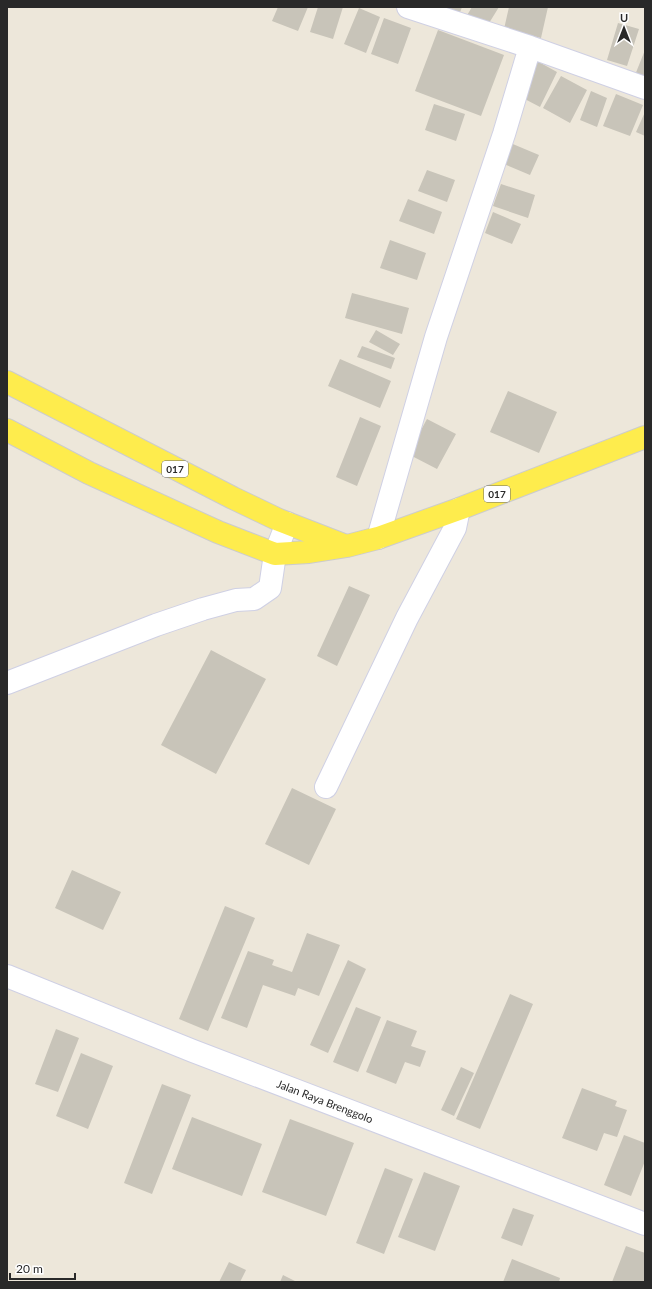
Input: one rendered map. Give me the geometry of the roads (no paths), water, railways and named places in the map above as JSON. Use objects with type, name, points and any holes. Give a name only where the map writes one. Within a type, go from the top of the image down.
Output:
[{"type":"main road","name":"017","points":[[7,382],[233,498],[287,523],[347,546]]},
{"type":"main road","name":"017","points":[[7,430],[88,473],[218,532],[275,554],[309,552],[347,546],[378,538],[645,437]]},
{"type":"street","points":[[408,7],[530,47],[645,88]]},
{"type":"street","points":[[378,538],[436,337],[504,134],[530,47]]},
{"type":"street","points":[[326,787],[407,618],[455,528],[459,508]]},
{"type":"street","points":[[7,683],[156,625],[203,609],[229,602],[254,599],[270,588],[275,554],[287,523]]},
{"type":"street","name":"Jalan Raya Brenggolo","points":[[7,976],[194,1051],[645,1224]]}]
